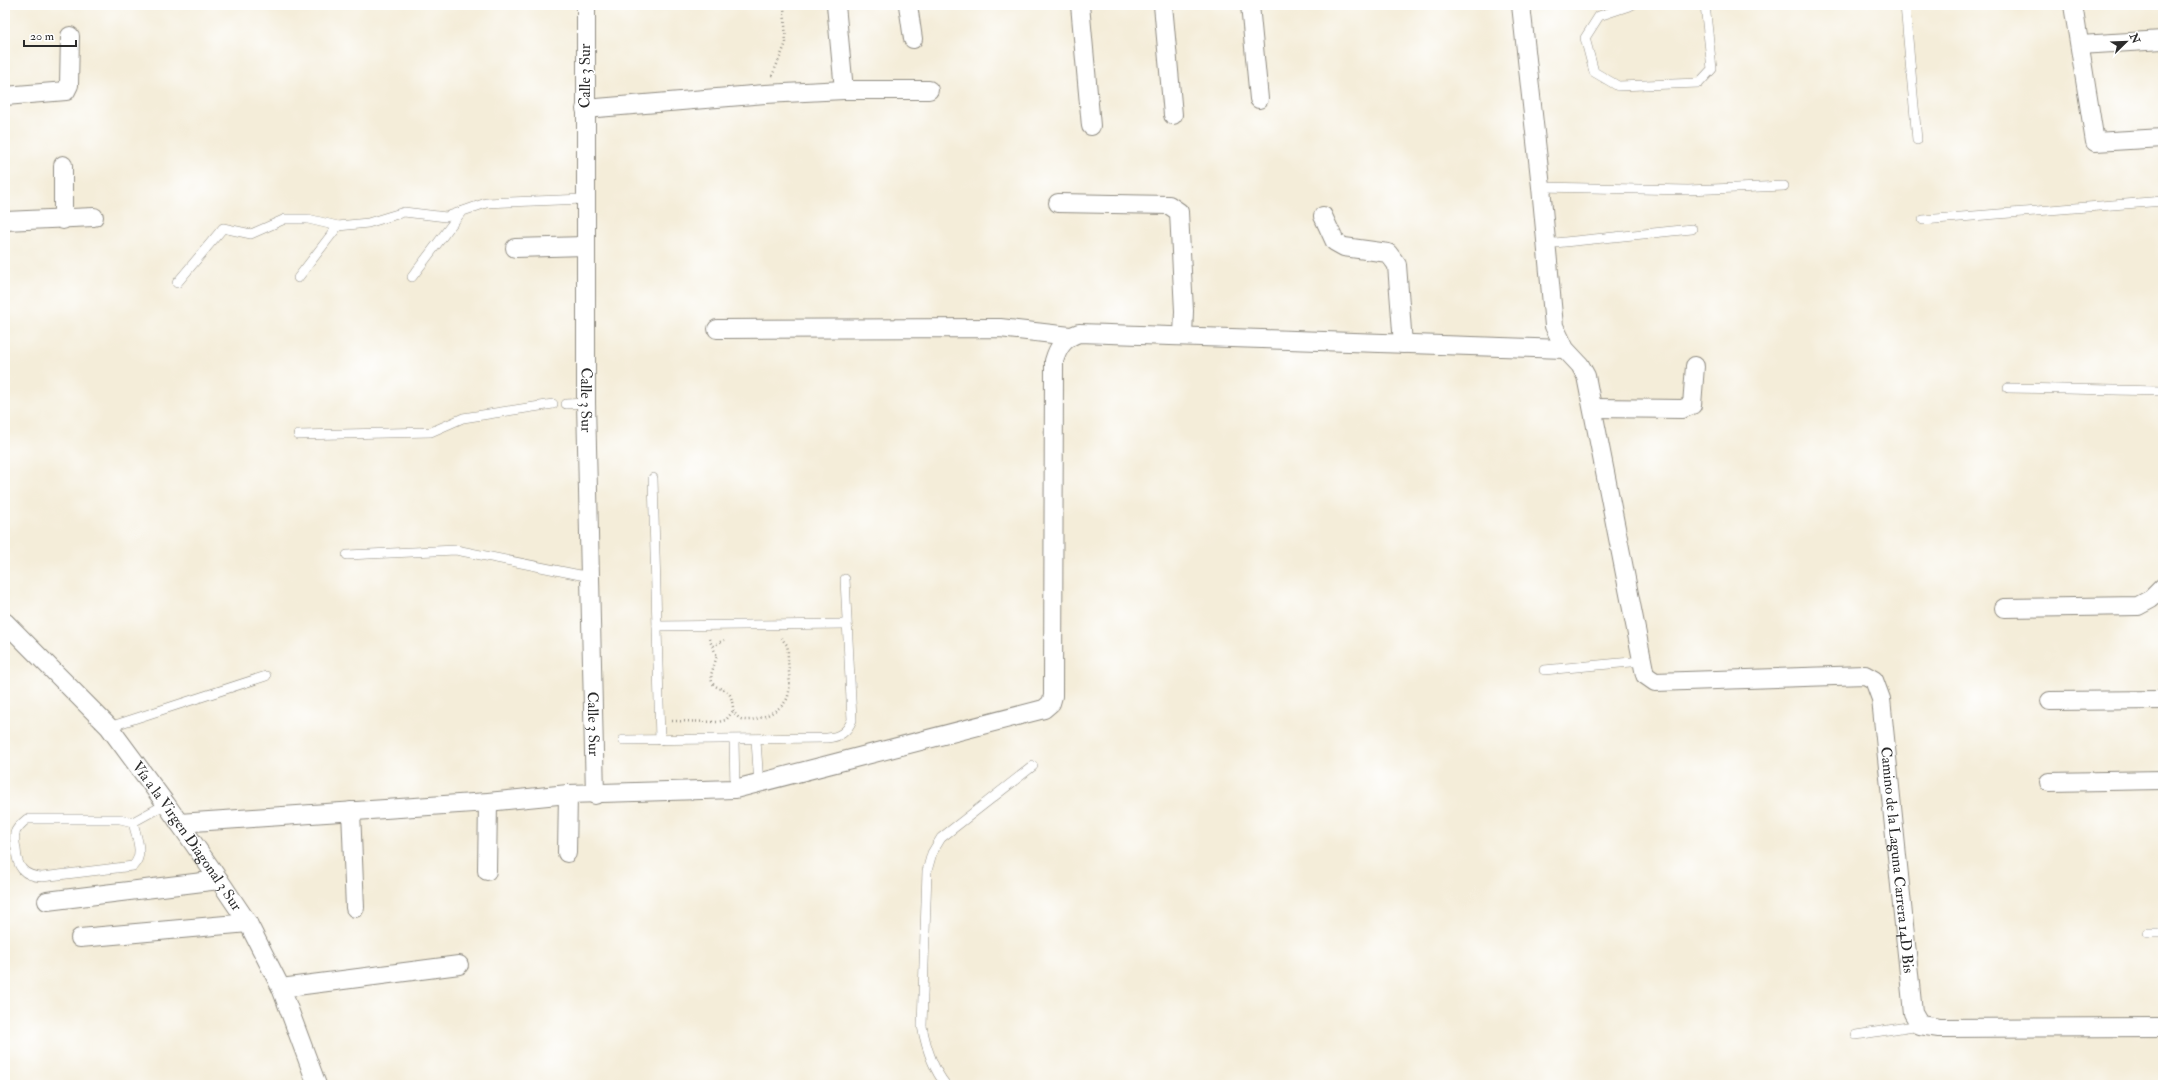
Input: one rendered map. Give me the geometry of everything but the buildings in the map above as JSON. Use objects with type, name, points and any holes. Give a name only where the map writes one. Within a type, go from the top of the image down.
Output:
[{"type":"street","name":"Calle 3 Sur","points":[[586,5],[584,246],[594,795]]},
{"type":"street","points":[[836,5],[844,90]]},
{"type":"street","points":[[908,5],[914,39]]},
{"type":"street","points":[[1080,5],[1091,126]]},
{"type":"street","points":[[1162,5],[1174,115]]},
{"type":"street","points":[[1250,5],[1259,99]]},
{"type":"street","points":[[1521,5],[1541,187],[1554,326],[1565,349],[1580,365],[1586,376],[1642,661]]},
{"type":"street","points":[[2073,5],[2095,142],[2163,138]]},
{"type":"street","points":[[5,96],[66,91],[69,85],[70,36]]},
{"type":"street","points":[[2080,45],[2163,40]]},
{"type":"street","points":[[585,109],[765,94],[844,90],[929,90]]},
{"type":"street","points":[[63,165],[63,220]]},
{"type":"street","points":[[1058,203],[1169,205],[1179,212],[1184,311],[1183,336]]},
{"type":"street","points":[[1323,216],[1335,242],[1344,246],[1388,253],[1397,265],[1403,344]]},
{"type":"street","points":[[5,221],[63,220],[94,217]]},
{"type":"street","points":[[515,248],[584,246]]},
{"type":"street","points":[[717,329],[1000,328],[1070,336]]},
{"type":"street","points":[[179,823],[351,810],[488,802],[568,794],[594,795],[736,789],[759,785],[1044,709],[1051,703],[1053,696],[1054,361],[1060,346],[1070,336],[1078,333],[1565,349]]},
{"type":"street","points":[[1592,408],[1682,409],[1692,405],[1695,366]]},
{"type":"street","points":[[2004,608],[2138,606],[2151,599],[2163,587]]},
{"type":"street","name":"Vía a la Virgen Diagonal 3 Sur","points":[[5,622],[109,727],[166,804],[248,923],[281,988],[317,1085]]},
{"type":"street","name":"Camino de la Laguna Carrera 14D Bis","points":[[1642,661],[1645,675],[1648,679],[1655,682],[1865,675],[1874,680],[1881,699],[1913,1013],[1920,1024]]},
{"type":"street","points":[[2050,701],[2163,700]]},
{"type":"street","points":[[2049,782],[2163,780]]},
{"type":"street","points":[[567,853],[568,794]]},
{"type":"street","points":[[488,802],[488,871]]},
{"type":"street","points":[[351,810],[355,908]]},
{"type":"street","points":[[47,901],[219,880]]},
{"type":"street","points":[[80,938],[248,923]]},
{"type":"street","points":[[281,988],[460,965]]},
{"type":"street","points":[[1920,1024],[1939,1028],[2163,1027]]},
{"type":"lane","points":[[1632,5],[1600,16],[1585,38],[1594,72],[1618,86],[1699,83],[1712,69],[1705,5]]},
{"type":"lane","points":[[1905,5],[1917,140]]},
{"type":"lane","points":[[1541,187],[1688,190],[1784,186]]},
{"type":"lane","points":[[177,283],[223,228],[251,234],[285,219],[308,219],[338,226],[368,224],[404,212],[446,217],[486,203],[584,199]]},
{"type":"lane","points":[[1923,220],[2163,201]]},
{"type":"lane","points":[[412,277],[463,210]]},
{"type":"lane","points":[[298,278],[338,226]]},
{"type":"lane","points":[[1546,244],[1692,229]]},
{"type":"lane","points":[[2008,388],[2163,391]]},
{"type":"lane","points":[[566,404],[586,403]]},
{"type":"lane","points":[[298,435],[431,432],[463,418],[553,404]]},
{"type":"lane","points":[[653,478],[660,740]]},
{"type":"lane","points":[[347,555],[456,550],[590,577]]},
{"type":"lane","points":[[623,740],[756,740],[834,738],[840,735],[849,726],[852,720],[846,624],[845,579]]},
{"type":"lane","points":[[657,626],[704,627],[846,624]]},
{"type":"lane","points":[[1544,670],[1642,661]]},
{"type":"lane","points":[[109,727],[266,676]]},
{"type":"lane","points":[[734,740],[736,789]]},
{"type":"lane","points":[[756,740],[759,785]]},
{"type":"lane","points":[[946,1085],[933,1064],[926,1045],[922,1026],[927,871],[932,853],[941,838],[1033,766]]},
{"type":"lane","points":[[133,822],[140,854],[139,860],[134,866],[42,877],[31,876],[21,870],[17,860],[14,834],[19,825],[27,818],[120,819],[133,822],[166,804]]},
{"type":"lane","points":[[2148,933],[2163,933]]},
{"type":"lane","points":[[1856,1035],[1920,1024]]},
{"type":"path","points":[[765,94],[786,43],[784,5]]},
{"type":"path","points":[[704,627],[717,656],[711,675],[711,680],[714,686],[730,695],[734,710],[740,718],[750,721],[777,711],[786,703],[789,692],[788,650],[785,642],[778,637]]},
{"type":"path","points":[[713,646],[729,638]]},
{"type":"path","points":[[660,721],[718,722],[726,720],[734,710]]}]
